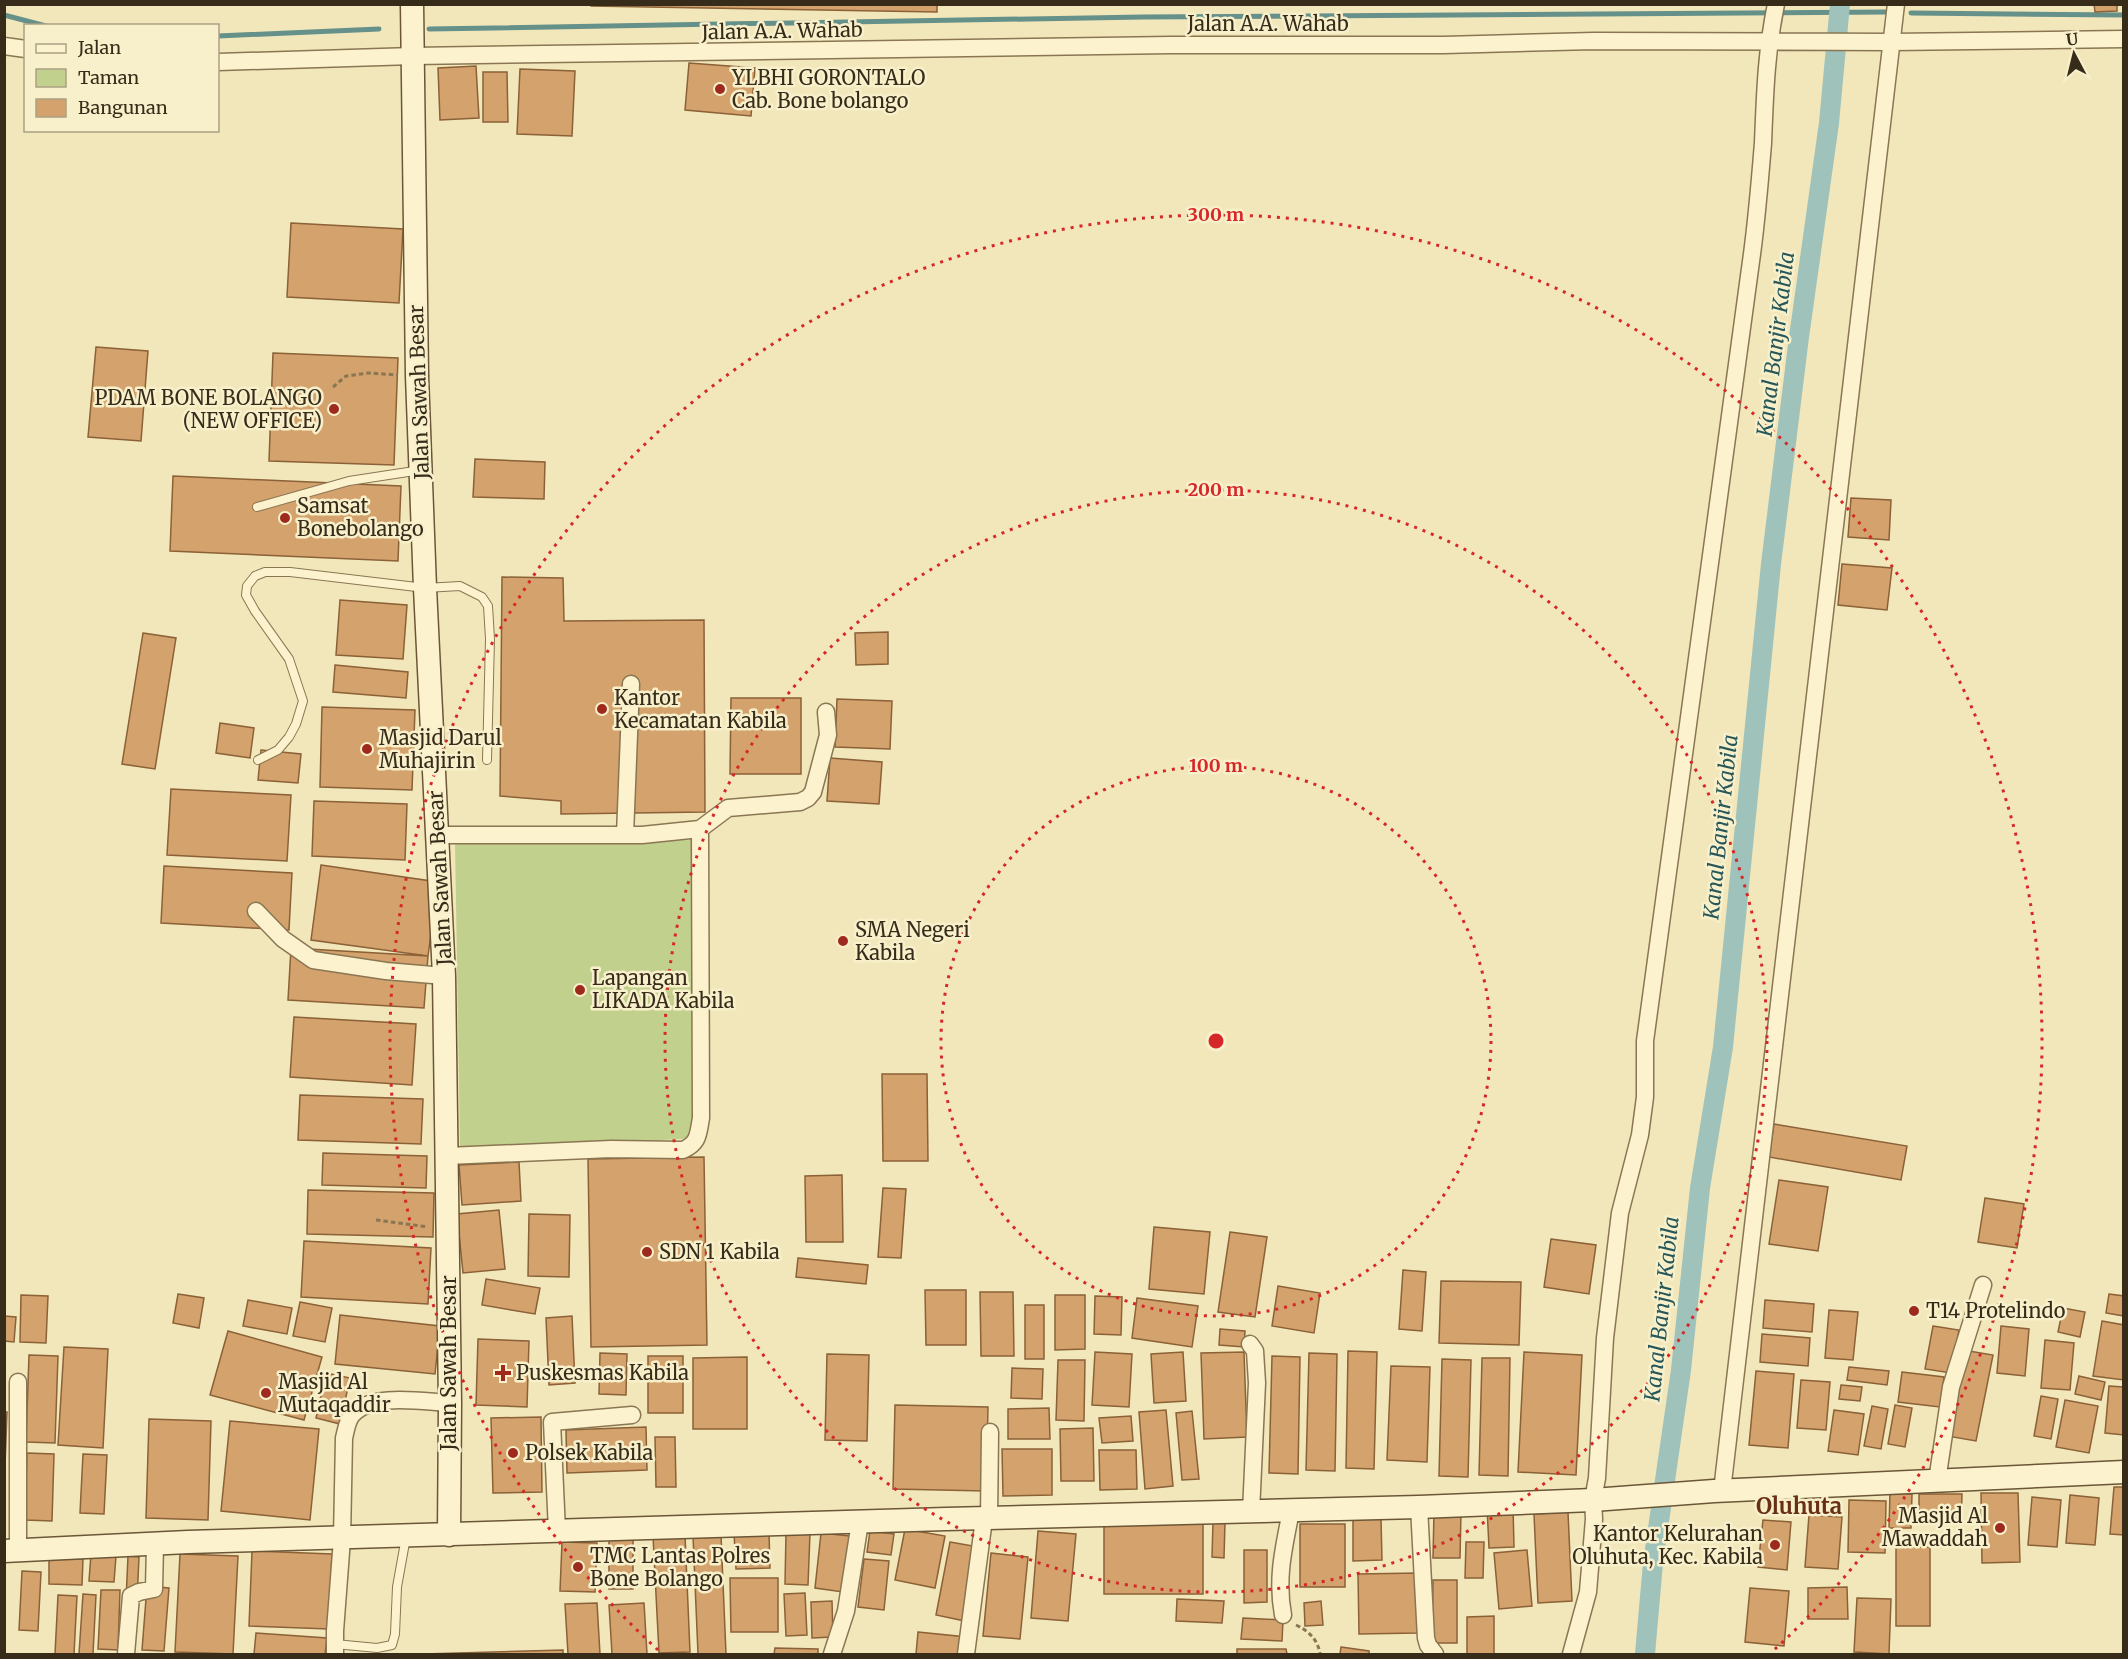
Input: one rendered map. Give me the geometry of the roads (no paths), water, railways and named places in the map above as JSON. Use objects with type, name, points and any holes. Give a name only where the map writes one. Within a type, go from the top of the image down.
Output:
[{"type":"main road","name":"Jalan Sawah Besar","points":[[412,4],[417,376],[444,976],[450,1403],[449,1535]]},
{"type":"main road","points":[[11,1551],[557,1531],[1419,1507],[2124,1472]]},
{"type":"street","points":[[1571,1654],[1588,1592],[1594,1519],[1598,1499],[1597,1478],[1605,1338],[1620,1213],[1640,1135],[1645,1097],[1645,1041],[1757,211],[1776,41],[1776,4]]},
{"type":"street","points":[[1718,1491],[1896,4]]},
{"type":"street","name":"Jalan A.A. Wahab","points":[[219,62],[413,56],[1171,45],[2124,39]]},
{"type":"street","points":[[4,46],[24,49]]},
{"type":"street","points":[[625,835],[631,684]]},
{"type":"street","points":[[439,836],[625,835],[700,829],[728,808],[800,802],[813,792],[822,761],[828,735],[826,712]]},
{"type":"street","points":[[447,1156],[611,1149],[683,1150],[692,1146],[697,1139],[709,1082],[700,829]]},
{"type":"street","points":[[256,911],[283,939],[313,960],[386,971],[444,976]]},
{"type":"street","points":[[1937,1481],[1951,1387],[1983,1285]]},
{"type":"street","points":[[1250,1344],[1255,1351],[1257,1383],[1251,1512]]},
{"type":"street","points":[[11,1551],[18,1382]]},
{"type":"street","points":[[335,1649],[342,1539],[344,1438],[348,1423],[361,1408],[380,1402],[395,1400],[450,1403]]},
{"type":"street","points":[[557,1531],[552,1422],[632,1415]]},
{"type":"street","points":[[966,1654],[986,1519],[990,1432]]},
{"type":"street","points":[[1419,1507],[1426,1638],[1435,1654]]},
{"type":"street","points":[[1284,1615],[1280,1596],[1280,1562],[1291,1511]]},
{"type":"street","points":[[832,1654],[846,1611],[860,1522]]},
{"type":"street","points":[[126,1654],[131,1596],[154,1589],[155,1544]]},
{"type":"street","points":[[1583,1616],[1584,1654]]},
{"type":"lane","points":[[257,507],[349,481],[421,470]]},
{"type":"lane","points":[[258,760],[278,750],[289,737],[296,724],[303,701],[289,658],[255,611],[246,595],[247,586],[255,576],[265,572],[290,572],[425,588],[460,586],[482,597],[488,606],[490,639],[488,760]]},
{"type":"lane","points":[[335,1649],[377,1648],[392,1645],[395,1634],[397,1587],[406,1537]]},
{"type":"waterway","name":"Kanal Banjir Kabila","points":[[1645,1654],[1653,1563],[1681,1370],[1700,1188],[1723,1047],[1771,564],[1799,337],[1829,123],[1840,4]]},
{"type":"waterway","points":[[429,29],[1143,17],[1889,12]]},
{"type":"waterway","points":[[1911,13],[2124,15]]},
{"type":"waterway","points":[[4,15],[38,24]]},
{"type":"waterway","points":[[219,36],[379,29]]},
{"type":"place","name":"YLBHI GORONTALO Cab. Bone bolango","points":[[720,89]]},
{"type":"place","name":"PDAM BONE BOLANGO (NEW OFFICE)","points":[[334,409]]},
{"type":"place","name":"Samsat Bonebolango","points":[[285,518]]},
{"type":"place","name":"Kantor Kecamatan Kabila","points":[[602,709]]},
{"type":"place","name":"Masjid Darul Muhajirin","points":[[367,749]]},
{"type":"place","name":"SMA Negeri Kabila","points":[[843,941]]},
{"type":"place","name":"Lapangan LIKADA Kabila","points":[[580,990]]},
{"type":"place","name":"SDN 1 Kabila","points":[[647,1252]]},
{"type":"place","name":"T14 Protelindo","points":[[1914,1311]]},
{"type":"place","name":"Puskesmas Kabila","points":[[503,1373]]},
{"type":"place","name":"Masjid Al Mutaqaddir","points":[[266,1393]]},
{"type":"place","name":"Polsek Kabila","points":[[513,1453]]},
{"type":"place","name":"Masjid Al Mawaddah","points":[[2000,1528]]},
{"type":"place","name":"Kantor Kelurahan Oluhuta, Kec. Kabila","points":[[1775,1545]]},
{"type":"place","name":"TMC Lantas Polres Bone Bolango","points":[[578,1567]]},
{"type":"district","name":"Oluhuta","points":[[1799,1506]]}]
